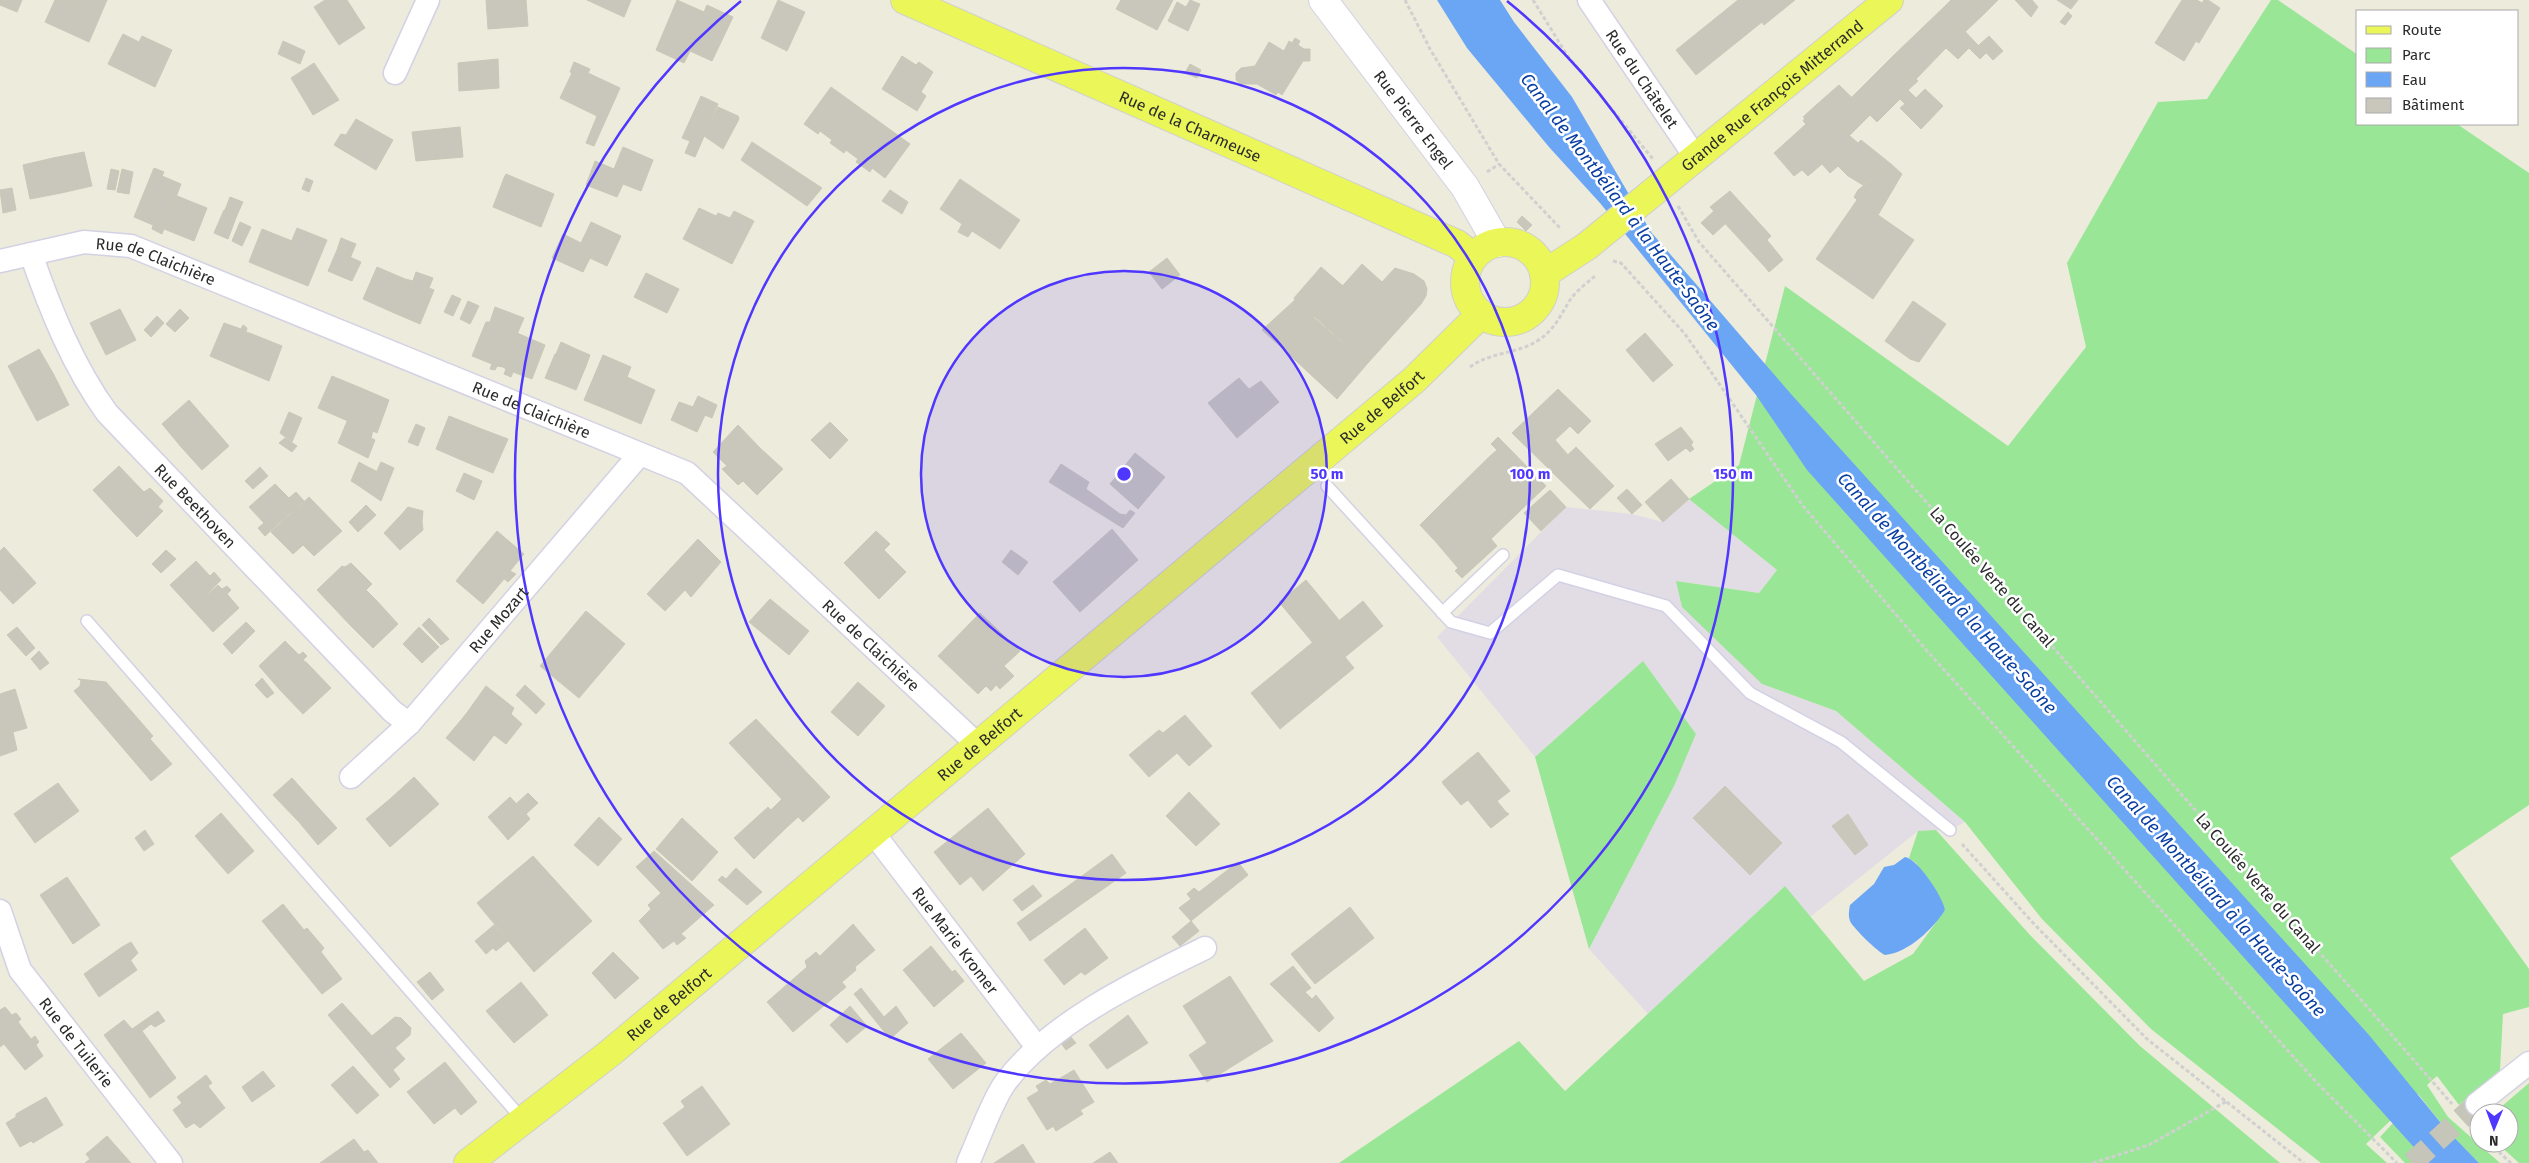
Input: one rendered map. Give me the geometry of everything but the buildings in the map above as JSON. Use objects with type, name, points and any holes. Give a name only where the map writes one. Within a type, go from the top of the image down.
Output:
[{"type":"main road","name":"Rue de la Charmeuse","points":[[905,0],[1457,244],[1473,257]]},
{"type":"main road","name":"Grande Rue François Mitterrand","points":[[1588,245],[1889,0]]},
{"type":"main road","points":[[1510,242],[1522,245],[1536,257],[1544,274],[1545,288],[1540,301],[1532,312],[1520,319],[1507,322],[1493,321],[1481,314],[1472,305],[1466,294],[1464,281],[1467,268],[1473,257],[1480,250],[1497,243],[1510,242]]},
{"type":"main road","points":[[1544,274],[1588,245]]},
{"type":"main road","name":"Rue de Belfort","points":[[468,1163],[610,1053],[979,746],[1397,394],[1481,314]]},
{"type":"street","points":[[395,73],[428,0]]},
{"type":"street","name":"Rue Pierre Engel","points":[[1323,0],[1464,187],[1497,243]]},
{"type":"street","name":"Rue du Châtelet","points":[[1589,0],[1696,158]]},
{"type":"street","name":"Rue de Claichière","points":[[0,260],[84,242],[131,246],[687,473],[979,746]]},
{"type":"street","name":"Rue Beethoven","points":[[31,254],[49,306],[96,398],[107,413],[392,711],[409,724]]},
{"type":"street","name":"Rue Mozart","points":[[350,777],[409,724],[640,454]]},
{"type":"street","name":"Rue Marie Kromer","points":[[874,834],[1036,1047]]},
{"type":"street","name":"Rue de Tuilerie","points":[[0,911],[20,970],[171,1163]]},
{"type":"street","points":[[968,1163],[1004,1084],[1036,1047],[1130,984],[1205,948]]},
{"type":"street","points":[[2467,1112],[2529,1063]]},
{"type":"lane","points":[[1326,486],[1451,622],[1490,633],[1558,575],[1666,606],[1750,693],[1841,742],[1950,830]]},
{"type":"lane","points":[[1442,613],[1503,555]]},
{"type":"lane","points":[[87,621],[523,1120]]},
{"type":"path","points":[[1405,0],[1430,49],[1499,164],[1564,232],[1588,245]]},
{"type":"path","name":"La Coulée Verte du Canal","points":[[1533,0],[1567,55],[1652,158],[1661,187],[1699,242],[2469,1116]]},
{"type":"path","points":[[1612,259],[1621,263],[1685,334],[1803,506],[1928,652],[2318,1084],[2397,1163]]},
{"type":"path","points":[[1472,365],[1488,356],[1536,343],[1550,332],[1562,318],[1571,298],[1598,273]]},
{"type":"path","points":[[1950,830],[2034,924],[2147,1039],[2304,1163]]},
{"type":"path","points":[[2092,1163],[2149,1145],[2227,1101]]},
{"type":"path","points":[[2500,1153],[2511,1163]]},
{"type":"shaded area","points":[[1689,499],[1777,570],[1759,593],[1677,581],[1762,684],[1836,711],[1965,822],[1950,830],[1918,831],[1810,917],[1784,887],[1648,1014],[1589,949],[1674,786],[1696,734],[1643,661],[1535,757],[1437,637],[1566,507],[1632,514],[1663,522]]},
{"type":"green space","points":[[2271,0],[2278,0],[2356,54],[2356,125],[2458,125],[2529,173],[2529,805],[2450,858],[2529,969],[2529,1007],[2503,1014],[2500,1070],[2459,1105],[2437,1076],[2427,1085],[2448,1117],[2469,1136],[2469,1153],[2445,1128],[2418,1094],[2366,1144],[2387,1163],[2321,1163],[2151,1029],[2042,919],[1965,822],[1836,711],[1762,684],[1682,607],[1676,581],[1759,593],[1777,570],[1689,499],[1739,465],[1785,286],[2008,446],[2086,347],[2067,263],[2158,102],[2207,99]]},
{"type":"green space","points":[[1643,661],[1696,734],[1674,786],[1589,949],[1535,757]]},
{"type":"green space","points":[[1936,830],[2030,935],[2140,1046],[2280,1163],[1339,1163],[1519,1041],[1565,1091],[1785,886],[1864,981],[1913,954],[1945,910],[1916,863],[1909,858],[1918,831]]},
{"type":"green space","points":[[2529,1083],[2529,1163],[2519,1163],[2508,1153],[2519,1153],[2519,1103],[2506,1103]]},
{"type":"green space","points":[[2393,1123],[2428,1163],[2405,1163],[2380,1137]]},
{"type":"green space","points":[[2469,1153],[2489,1153],[2500,1163],[2479,1163]]},
{"type":"water","name":"Canal de Montbéliard à la Haute-Saône","points":[[1437,0],[1500,0],[1514,22],[1572,97],[1651,232],[1791,394],[2369,1035],[2445,1128],[2479,1163],[2428,1163],[1807,470],[1756,395],[1600,203],[1549,147],[1467,48]]},
{"type":"water","points":[[1905,857],[1923,871],[1940,897],[1945,910],[1927,932],[1911,945],[1903,950],[1885,955],[1852,925],[1849,917],[1850,905],[1874,884],[1884,867],[1894,865]]},
{"type":"tunnel","points":[[2412,1163],[2469,1111]]}]
